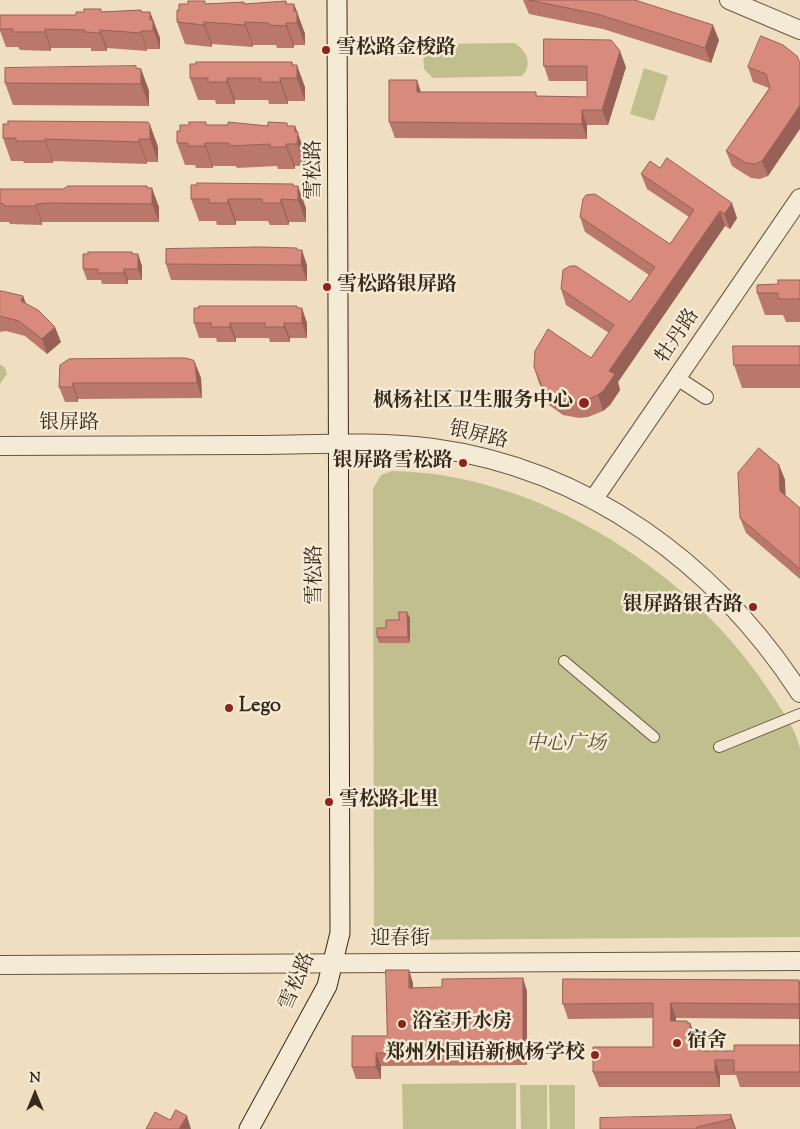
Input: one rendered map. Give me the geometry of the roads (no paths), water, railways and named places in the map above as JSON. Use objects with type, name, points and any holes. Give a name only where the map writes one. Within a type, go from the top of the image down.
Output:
[{"type":"main road","name":"雪松路","points":[[337,0],[345,444]]},
{"type":"main road","name":"雪松路","points":[[264,1129],[338,991],[341,902],[350,0]]},
{"type":"main road","name":"雪松路","points":[[249,1129],[340,962]]},
{"type":"street","points":[[729,0],[800,30]]},
{"type":"street","name":"牡丹路","points":[[593,500],[800,198]]},
{"type":"street","points":[[677,378],[706,397]]},
{"type":"street","name":"银屏路","points":[[0,446],[391,444],[433,448],[484,458],[559,484],[593,500],[653,535],[704,576],[747,621],[799,691]]},
{"type":"street","points":[[564,661],[654,737]]},
{"type":"street","points":[[719,747],[800,714]]},
{"type":"street","name":"迎春街","points":[[0,965],[800,961]]},
{"type":"place","name":"雪松路金梭路","points":[[326,50]]},
{"type":"place","name":"雪松路银屏路","points":[[327,287]]},
{"type":"place","name":"枫杨社区卫生服务中心","points":[[584,403]]},
{"type":"place","name":"银屏路雪松路","points":[[463,463]]},
{"type":"place","name":"银屏路银杏路","points":[[753,607]]},
{"type":"place","name":"Lego","points":[[229,708]]},
{"type":"place","name":"雪松路北里","points":[[329,802]]},
{"type":"place","name":"浴室开水房","points":[[402,1024]]},
{"type":"place","name":"宿舍","points":[[677,1043]]},
{"type":"place","name":"郑州外国语新枫杨学校","points":[[595,1055]]},
{"type":"park label","name":"中心广场","points":[[566,746]]}]
